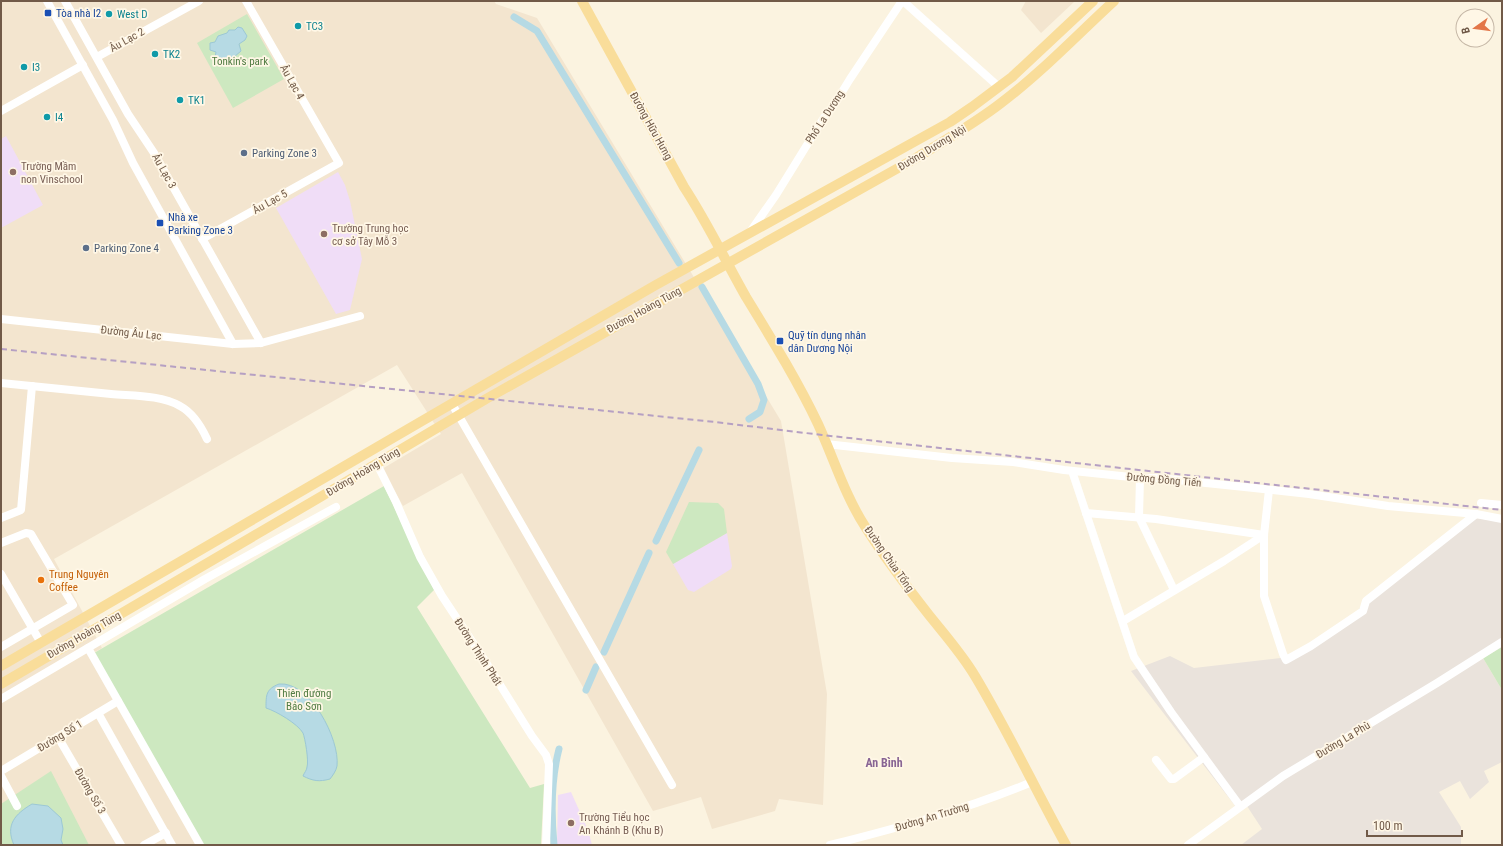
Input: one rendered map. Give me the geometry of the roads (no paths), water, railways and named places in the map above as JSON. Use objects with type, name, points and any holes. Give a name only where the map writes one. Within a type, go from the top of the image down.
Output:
[{"type":"main road","name":"Đường Hữu Hưng","points":[[582,1],[728,264]]},
{"type":"main road","name":"Đường Dương Nội","points":[[720,250],[950,122],[1000,87],[1093,1]]},
{"type":"main road","name":"Đường Dương Nội","points":[[728,264],[916,158],[972,123],[1009,96],[1114,1]]},
{"type":"main road","points":[[1000,87],[1009,96]]},
{"type":"main road","name":"Đường Hoàng Tùng","points":[[1,666],[318,481],[720,250]]},
{"type":"main road","name":"Đường Hoàng Tùng","points":[[1,684],[486,399],[728,264]]},
{"type":"main road","name":"Đường Chùa Tổng","points":[[728,264],[818,424],[840,477],[866,528],[883,554],[961,654],[975,676],[1025,765],[1032,782],[1066,845]]},
{"type":"main road","points":[[318,481],[326,494]]},
{"type":"main road","points":[[209,545],[217,557]]},
{"type":"street","points":[[47,1],[113,120],[133,163],[233,344]]},
{"type":"street","name":"Âu Lạc 3","points":[[65,1],[128,114],[154,153],[261,343]]},
{"type":"street","name":"Âu Lạc 2","points":[[97,57],[199,1]]},
{"type":"street","name":"Âu Lạc 4","points":[[246,1],[338,163]]},
{"type":"street","points":[[903,1],[1000,87]]},
{"type":"street","name":"Phố La Dương","points":[[749,234],[776,195],[823,119],[834,105],[903,1]]},
{"type":"street","points":[[1,111],[83,65]]},
{"type":"street","name":"Âu Lạc 5","points":[[202,239],[338,163]]},
{"type":"street","name":"Đường Âu Lạc","points":[[1,318],[233,344],[261,343],[360,316]]},
{"type":"street","points":[[1,383],[141,397],[172,402],[182,406],[192,415],[201,426],[207,439]]},
{"type":"street","points":[[1,518],[21,510],[32,386]]},
{"type":"street","points":[[452,404],[672,785]]},
{"type":"street","name":"Đường Đồng Tiến","points":[[826,444],[952,458],[1013,462],[1072,471],[1140,478],[1158,478],[1269,490],[1388,506],[1476,514],[1502,519]]},
{"type":"street","name":"Đường Thịnh Phát","points":[[377,464],[396,502],[420,557],[442,596],[532,736],[546,755],[549,764],[553,791],[546,845]]},
{"type":"street","points":[[1072,471],[1132,650],[1139,665],[1240,806]]},
{"type":"street","points":[[1140,478],[1139,517],[1174,590]]},
{"type":"street","points":[[1269,490],[1264,535],[1264,596],[1286,660],[1311,646],[1363,612],[1366,602],[1476,514]]},
{"type":"street","points":[[1481,503],[1502,505]]},
{"type":"street","points":[[1,699],[209,577],[336,507]]},
{"type":"street","points":[[1086,513],[1139,517],[1264,535]]},
{"type":"street","points":[[1,543],[26,533],[31,534],[73,605],[1,647]]},
{"type":"street","points":[[1123,622],[1264,535]]},
{"type":"street","points":[[202,566],[209,577]]},
{"type":"street","points":[[1,574],[41,643]]},
{"type":"street","name":"Đường La Phù","points":[[1188,845],[1283,776],[1325,749],[1438,683],[1502,642]]},
{"type":"street","points":[[88,648],[200,845]]},
{"type":"street","name":"Đường Số 1","points":[[1,771],[118,701]]},
{"type":"street","points":[[98,713],[172,845]]},
{"type":"street","name":"Đường Số 3","points":[[58,737],[121,845]]},
{"type":"street","points":[[1156,760],[1171,779],[1174,779],[1204,757]]},
{"type":"street","points":[[1,776],[17,806]]},
{"type":"street","name":"Đường An Trường","points":[[830,845],[903,826],[1004,794],[1032,782]]},
{"type":"street","points":[[144,845],[166,833]]},
{"type":"water","points":[[238,27],[242,28],[247,36],[245,40],[239,44],[241,51],[227,63],[219,63],[215,57],[216,52],[210,50],[210,43],[215,42],[218,36],[227,33],[229,30],[235,30]]},
{"type":"water","points":[[279,684],[291,686],[302,692],[321,714],[328,727],[334,741],[337,755],[337,768],[330,779],[316,780],[303,776],[307,768],[308,760],[303,733],[297,726],[286,718],[266,708],[266,699],[269,690]]},
{"type":"water","points":[[32,804],[48,806],[61,818],[63,829],[61,840],[63,845],[14,845],[11,838],[11,826],[13,821],[16,816]]},
{"type":"waterway","points":[[514,17],[537,31],[679,263]]},
{"type":"waterway","points":[[702,287],[758,384],[764,400],[760,412],[749,419]]},
{"type":"waterway","points":[[656,541],[699,450]]},
{"type":"waterway","points":[[604,652],[649,553]]},
{"type":"waterway","points":[[586,690],[596,667]]},
{"type":"waterway","points":[[554,845],[552,797],[554,773],[559,749]]},
{"type":"railway","points":[[1,349],[715,422],[1502,510]]},
{"type":"place","name":"Tòa nhà I2","points":[[48,13]]},
{"type":"place","name":"West D","points":[[109,14]]},
{"type":"place","name":"TC3","points":[[298,26]]},
{"type":"place","name":"TK2","points":[[155,54]]},
{"type":"place","name":"I3","points":[[24,67]]},
{"type":"place","name":"TK1","points":[[180,100]]},
{"type":"place","name":"I4","points":[[47,117]]},
{"type":"place","name":"Parking Zone 3","points":[[244,153]]},
{"type":"place","name":"Trường Mầm non Vinschool","points":[[13,172]]},
{"type":"place","name":"Nhà xe Parking Zone 3","points":[[160,223]]},
{"type":"place","name":"Trường Trung học cơ sở Tây Mỗ 3","points":[[324,234]]},
{"type":"place","name":"Parking Zone 4","points":[[86,248]]},
{"type":"place","name":"Quỹ tín dụng nhân dân Dương Nội","points":[[780,341]]},
{"type":"place","name":"Trung Nguyên Coffee","points":[[41,580]]},
{"type":"place","name":"Trường Tiểu học An Khánh B (Khu B)","points":[[571,823]]},
{"type":"district","name":"An Bình","points":[[884,763]]},
{"type":"park label","name":"Tonkin's park","points":[[240,61]]},
{"type":"park label","name":"Thiên đường Bảo Sơn","points":[[304,699]]}]
